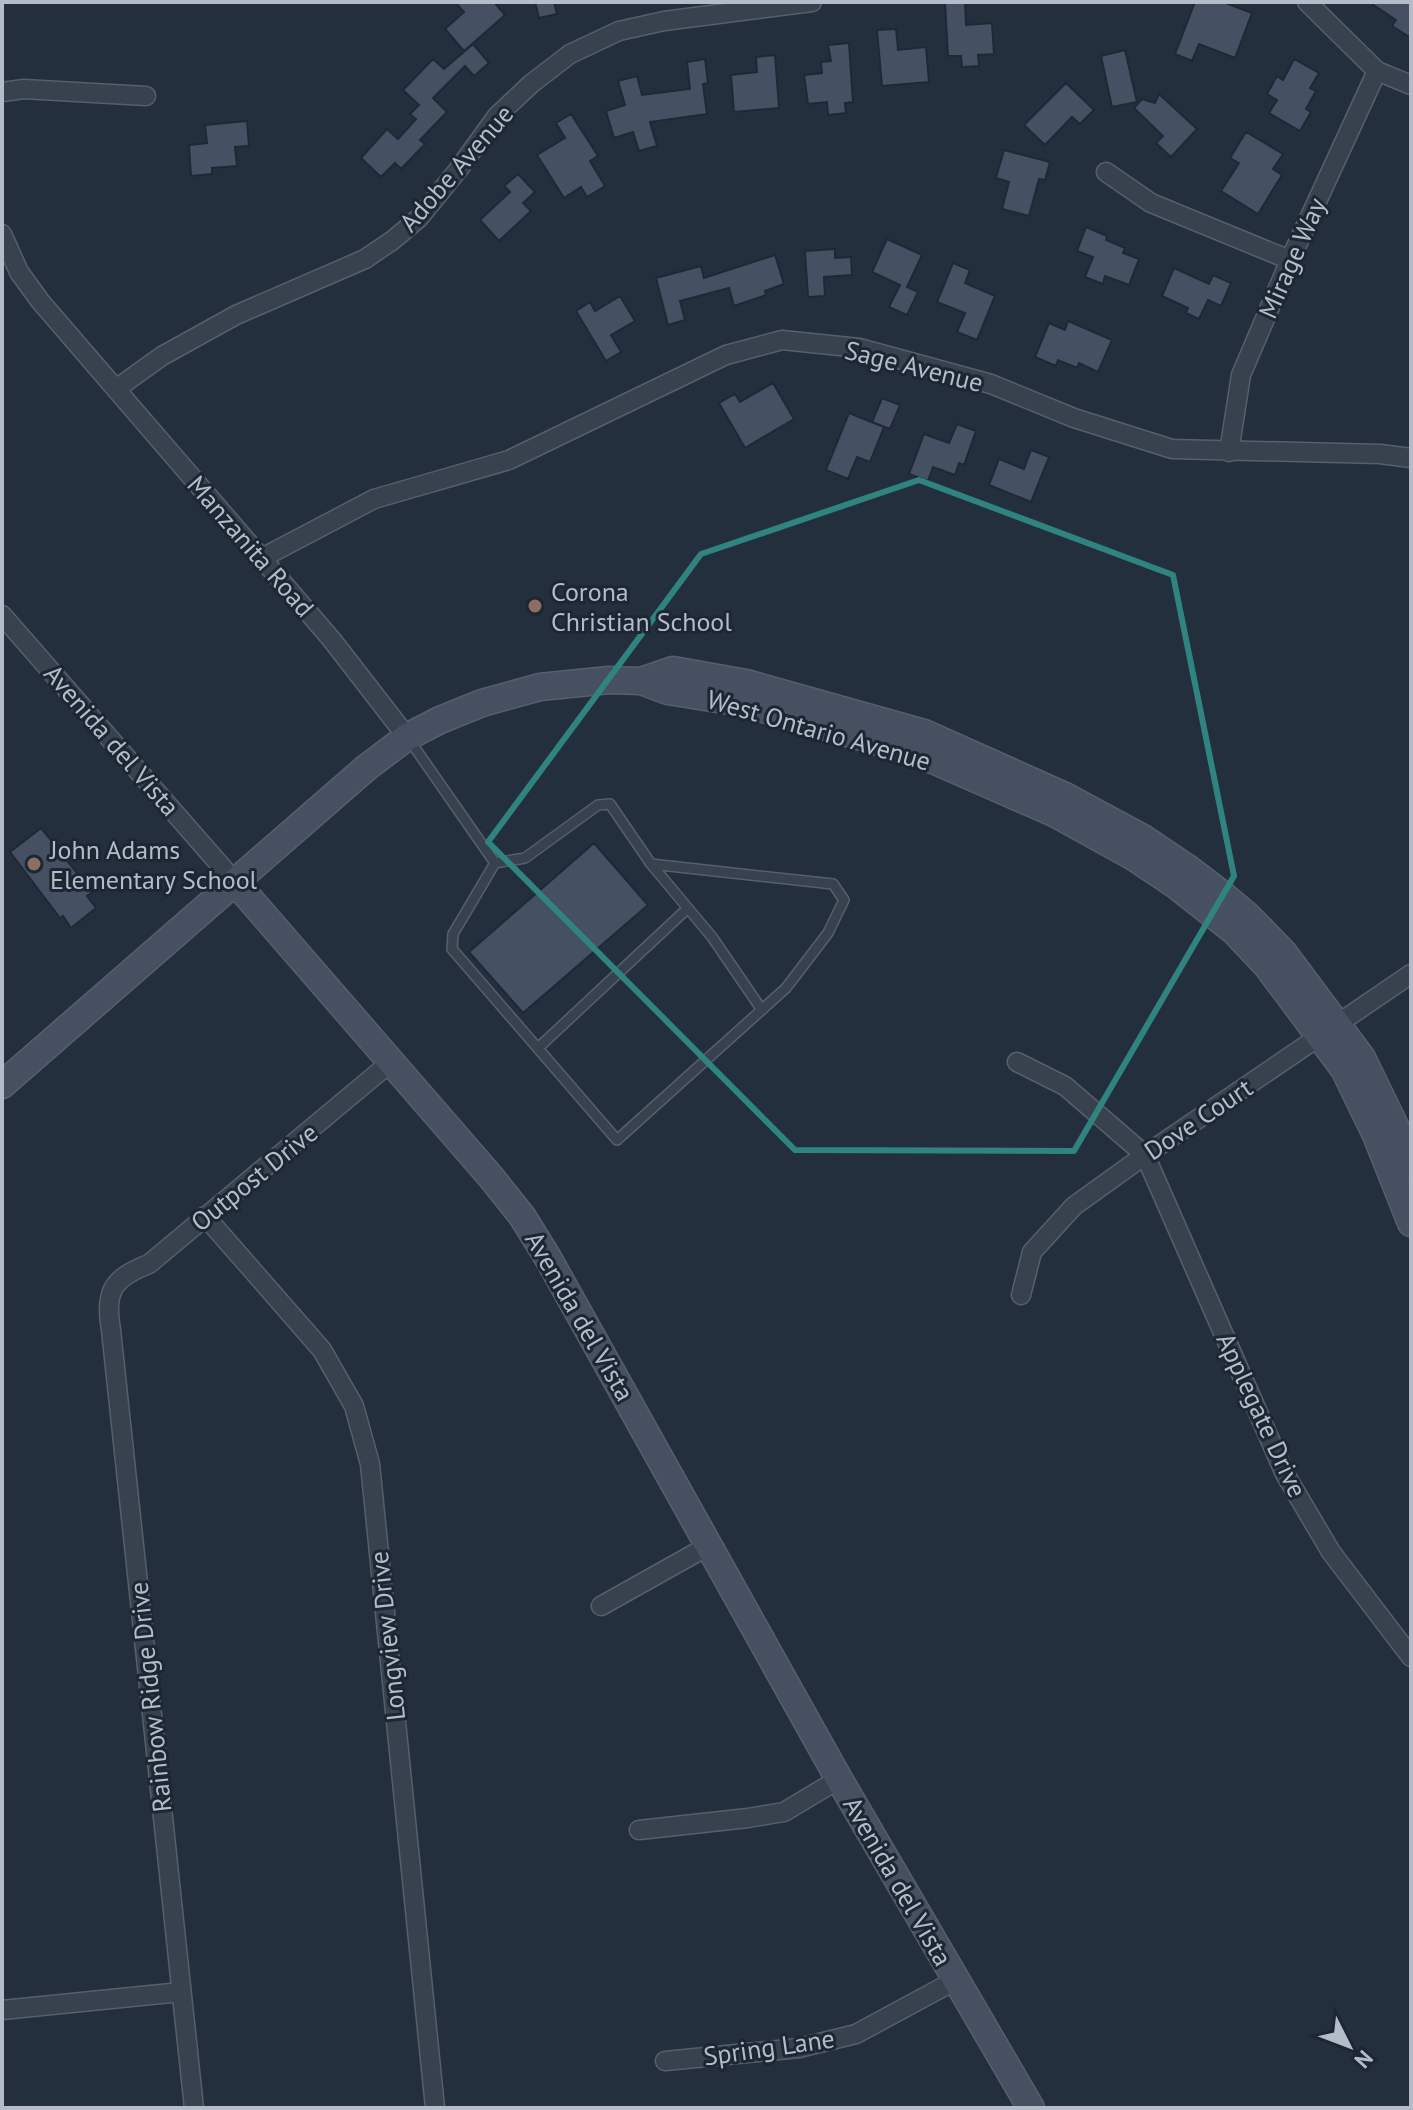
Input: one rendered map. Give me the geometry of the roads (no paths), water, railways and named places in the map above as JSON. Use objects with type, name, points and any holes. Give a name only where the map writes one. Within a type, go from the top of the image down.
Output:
[{"type":"main road","name":"West Ontario Avenue","points":[[2,1085],[366,768],[407,737],[482,703],[540,687],[609,680],[641,681],[668,691],[742,703],[917,753],[1056,814],[1132,856],[1177,886],[1234,931],[1329,1031],[1362,1058],[1411,1167]]},
{"type":"main road","name":"Avenida del Vista","points":[[235,882],[522,1216],[619,1382],[839,1779],[1031,2108]]},
{"type":"main road","name":"West Ontario Avenue","points":[[1329,1031],[1411,1223]]},
{"type":"street","name":"Adobe Avenue","points":[[116,389],[162,356],[236,315],[365,259],[393,240],[419,218],[497,116],[570,54],[619,31],[664,21],[812,2]]},
{"type":"street","points":[[1307,2],[1377,71],[1411,85]]},
{"type":"street","name":"Mirage Way","points":[[1229,452],[1241,375],[1377,71]]},
{"type":"street","points":[[2,92],[24,89],[146,96]]},
{"type":"street","points":[[1106,172],[1151,203],[1290,260]]},
{"type":"street","name":"Manzanita Road","points":[[2,234],[19,272],[33,291],[332,640],[407,737]]},
{"type":"street","name":"Sage Avenue","points":[[260,559],[374,499],[509,460],[726,355],[782,340],[859,348],[991,384],[1074,418],[1172,449],[1380,454],[1411,458]]},
{"type":"street","name":"Avenida del Vista","points":[[2,615],[235,882]]},
{"type":"street","name":"Dove Court","points":[[1021,1295],[1032,1252],[1074,1206],[1411,974]]},
{"type":"street","name":"Outpost Drive","points":[[114,1287],[128,1272],[149,1264],[391,1062]]},
{"type":"street","points":[[1017,1062],[1065,1086],[1145,1155]]},
{"type":"street","name":"Applegate Drive","points":[[1145,1155],[1285,1474],[1331,1552],[1408,1646]]},
{"type":"street","name":"Longview Drive","points":[[205,1216],[322,1350],[354,1406],[370,1464],[435,2108]]},
{"type":"street","name":"Rainbow Ridge Drive","points":[[114,1287],[107,1307],[194,2108]]},
{"type":"street","points":[[601,1606],[708,1546]]},
{"type":"street","points":[[639,1830],[784,1812],[839,1779]]},
{"type":"street","name":"Spring Lane","points":[[665,2061],[799,2048],[856,2034],[956,1980]]},
{"type":"street","points":[[2,2010],[181,1992]]},
{"type":"lane","name":"Manzanita Road","points":[[407,737],[495,863]]},
{"type":"lane","points":[[651,864],[833,884],[844,900],[828,933],[786,988],[762,1010],[617,1140],[452,949],[453,934],[495,863],[525,858],[598,805],[610,804],[651,864],[712,937],[762,1010]]},
{"type":"lane","points":[[538,1048],[688,908]]},
{"type":"place","name":"Corona Christian School","points":[[535,606]]},
{"type":"place","name":"John Adams Elementary School","points":[[34,864]]}]
